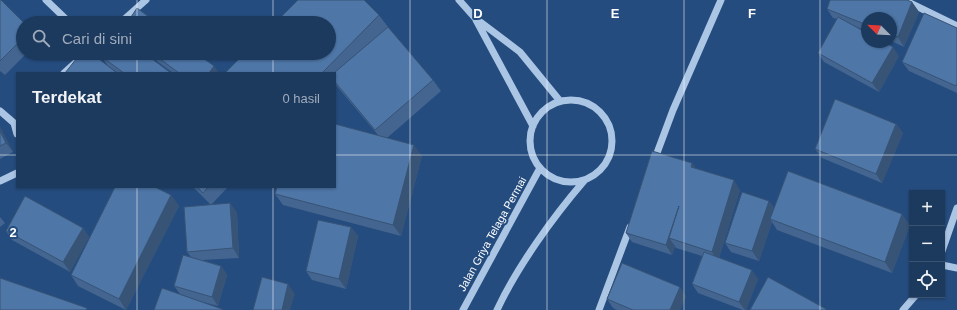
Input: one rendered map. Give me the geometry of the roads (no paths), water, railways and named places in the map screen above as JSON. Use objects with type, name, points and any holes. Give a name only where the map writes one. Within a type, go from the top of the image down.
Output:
[{"type":"street","points":[[46,0],[63,16]]},
{"type":"street","points":[[128,16],[146,0]]},
{"type":"street","points":[[459,0],[475,18],[520,52],[560,101]]},
{"type":"street","points":[[651,170],[673,110],[721,0]]},
{"type":"street","points":[[904,0],[957,26]]},
{"type":"street","points":[[475,18],[533,126]]},
{"type":"street","points":[[65,72],[78,60]]},
{"type":"street","points":[[497,310],[507,289],[564,204],[584,181],[598,173],[608,160],[613,145],[612,129],[604,114],[592,104],[576,100],[560,101],[548,106],[539,115],[533,126],[530,141],[532,156],[540,168],[552,179],[568,183],[584,181]]},
{"type":"street","points":[[0,111],[15,120]]},
{"type":"street","name":"Jalan Griya Telaga Permai","points":[[463,310],[540,168]]},
{"type":"street","points":[[0,181],[16,173]]},
{"type":"street","points":[[945,242],[957,208]]},
{"type":"street","points":[[599,310],[632,221]]},
{"type":"street","points":[[945,266],[957,268]]},
{"type":"street","points":[[903,310],[913,298]]}]
